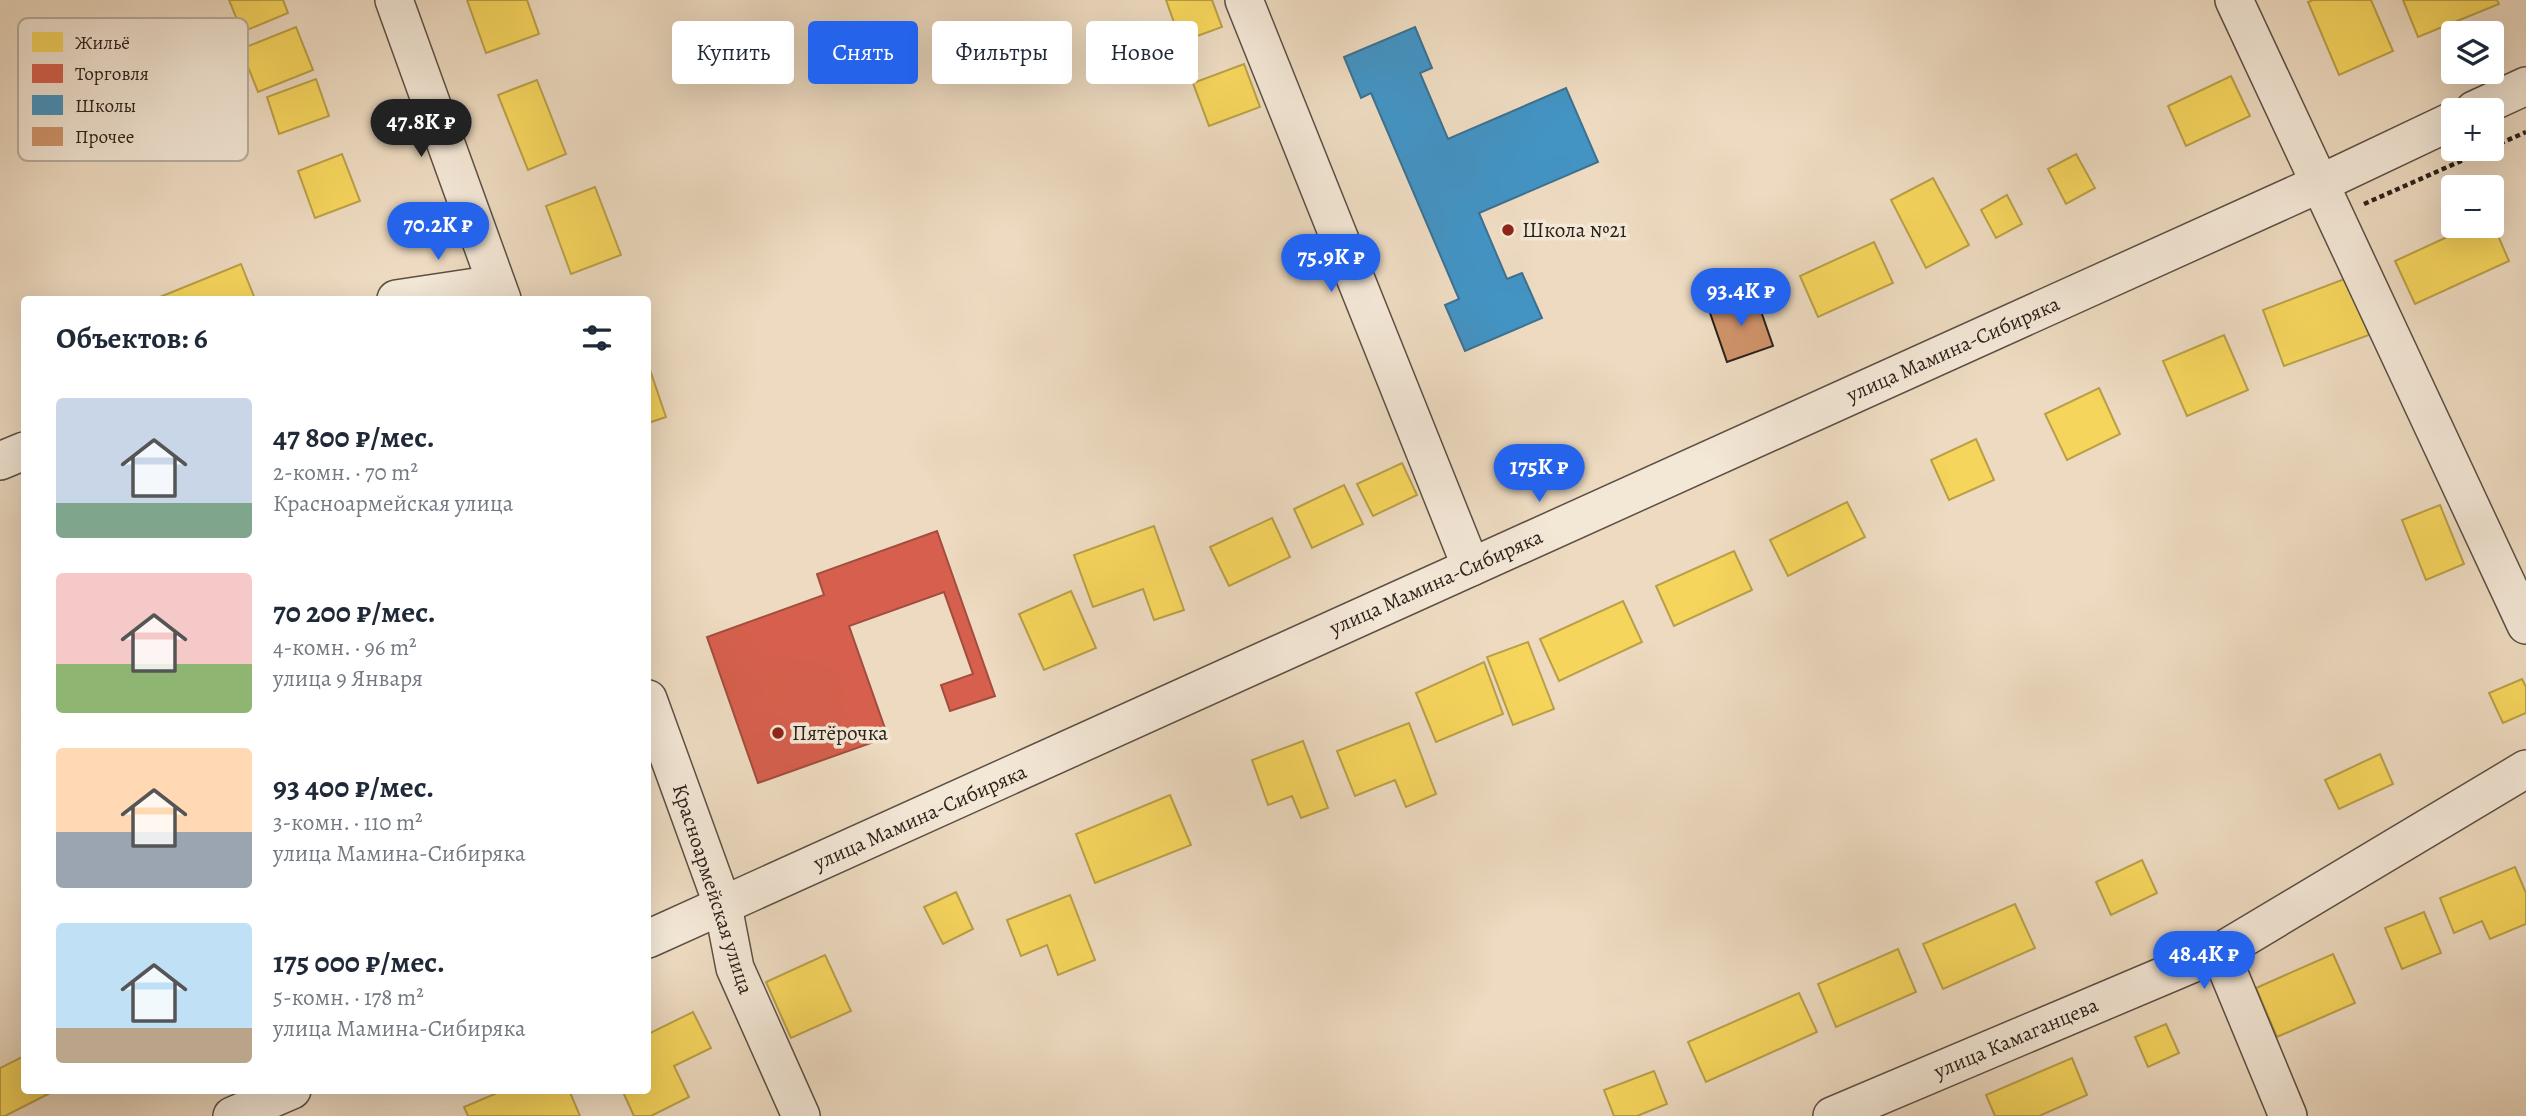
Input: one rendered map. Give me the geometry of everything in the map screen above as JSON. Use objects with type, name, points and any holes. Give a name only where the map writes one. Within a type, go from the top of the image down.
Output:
[{"type":"street","points":[[394,0],[499,291],[435,296]]},
{"type":"street","points":[[1244,0],[1471,567]]},
{"type":"street","points":[[2234,0],[2526,625]]},
{"type":"street","points":[[2500,98],[2526,86]]},
{"type":"street","name":"улица Мамина-Сибиряка","points":[[651,938],[2319,184],[2441,126]]},
{"type":"street","points":[[0,461],[21,452]]},
{"type":"street","name":"Красноармейская улица","points":[[651,707],[723,906],[735,968],[801,1116]]},
{"type":"street","name":"улица Камаганцева","points":[[1832,1116],[2220,953],[2526,769]]},
{"type":"street","points":[[2220,953],[2288,1116]]},
{"type":"street","points":[[232,1116],[283,1094]]},
{"type":"path","points":[[2504,142],[2526,132]]},
{"type":"path","points":[[2334,217],[2461,161]]},
{"type":"building: Жильё","points":[[229,0],[283,0],[288,13],[248,30],[248,18],[236,18]]},
{"type":"building: Жильё","points":[[467,0],[527,0],[539,34],[486,53]]},
{"type":"building: Жильё","points":[[1166,0],[1212,0],[1222,27],[1198,36],[1198,21],[1174,21]]},
{"type":"building: Жильё","points":[[2371,0],[2393,51],[2339,75],[2308,2]]},
{"type":"building: Жильё","points":[[2403,0],[2497,0],[2499,4],[2457,21],[2441,21],[2441,28],[2418,37]]},
{"type":"building: Жильё","points":[[296,27],[313,70],[258,92],[248,67],[248,46]]},
{"type":"building: Жильё","points":[[1244,64],[1260,107],[1209,126],[1193,84],[1198,84],[1198,81]]},
{"type":"building: Жильё","points":[[2231,76],[2250,116],[2186,146],[2168,106]]},
{"type":"building: Жильё","points":[[316,79],[329,116],[279,134],[267,97]]},
{"type":"building: Жильё","points":[[537,80],[566,154],[528,170],[498,95]]},
{"type":"building: Жильё","points":[[342,154],[360,201],[315,218],[298,171]]},
{"type":"building: Жильё","points":[[2076,154],[2095,188],[2066,204],[2048,169]]},
{"type":"building: Жильё","points":[[1933,178],[1969,245],[1926,268],[1891,200]]},
{"type":"building: Жильё","points":[[595,187],[621,255],[571,274],[546,206]]},
{"type":"building: Жильё","points":[[2007,195],[2022,224],[1996,238],[1981,210]]},
{"type":"building: Жильё","points":[[2445,238],[2499,238],[2509,261],[2415,304],[2395,261]]},
{"type":"building: Жильё","points":[[1874,242],[1893,283],[1818,317],[1800,276]]},
{"type":"building: Жильё","points":[[241,264],[254,296],[162,296]]},
{"type":"building: Жильё","points":[[2347,278],[2369,335],[2284,366],[2263,310]]},
{"type":"building: Жильё","points":[[2224,335],[2248,390],[2187,416],[2163,361]]},
{"type":"building: Жильё","points":[[651,373],[666,417],[651,422]]},
{"type":"building: Жильё","points":[[2099,388],[2120,434],[2067,460],[2045,414]]},
{"type":"building: Жильё","points":[[1976,439],[1994,480],[1949,500],[1931,460]]},
{"type":"building: Жильё","points":[[1402,463],[1417,495],[1373,516],[1357,484]]},
{"type":"building: Жильё","points":[[1344,485],[1363,524],[1312,548],[1294,509]]},
{"type":"building: Жильё","points":[[1847,502],[1865,537],[1788,576],[1770,540]]},
{"type":"building: Жильё","points":[[2440,505],[2464,564],[2426,580],[2402,520]]},
{"type":"building: Жильё","points":[[1272,518],[1290,557],[1229,586],[1210,547]]},
{"type":"building: Жильё","points":[[1154,526],[1184,610],[1154,620],[1143,589],[1093,607],[1074,555]]},
{"type":"building: Жильё","points":[[1734,551],[1752,590],[1674,626],[1656,586]]},
{"type":"building: Жильё","points":[[1071,591],[1096,648],[1044,670],[1019,614]]},
{"type":"building: Жильё","points":[[1623,601],[1642,642],[1559,681],[1540,639]]},
{"type":"building: Жильё","points":[[1528,642],[1554,709],[1513,725],[1487,657]]},
{"type":"building: Жильё","points":[[1484,662],[1503,714],[1436,742],[1416,693]]},
{"type":"building: Жильё","points":[[2522,679],[2526,687],[2526,713],[2503,723],[2489,693]]},
{"type":"building: Жильё","points":[[1409,723],[1436,794],[1406,807],[1395,780],[1355,796],[1337,751]]},
{"type":"building: Жильё","points":[[1303,741],[1328,808],[1301,818],[1292,796],[1268,805],[1252,760]]},
{"type":"building: Жильё","points":[[2380,754],[2393,784],[2339,809],[2325,780]]},
{"type":"building: Жильё","points":[[1170,795],[1191,845],[1095,883],[1076,834]]},
{"type":"building: Жильё","points":[[2142,860],[2157,893],[2111,915],[2096,882]]},
{"type":"building: Жильё","points":[[2515,867],[2526,893],[2526,924],[2490,939],[2482,921],[2454,933],[2440,898]]},
{"type":"building: Жильё","points":[[956,892],[973,929],[943,944],[924,907]]},
{"type":"building: Жильё","points":[[1070,895],[1095,960],[1058,975],[1047,945],[1021,956],[1007,920]]},
{"type":"building: Жильё","points":[[2015,904],[2035,948],[1943,989],[1923,944]]},
{"type":"building: Жильё","points":[[2424,912],[2441,953],[2402,969],[2385,928]]},
{"type":"building: Жильё","points":[[1898,949],[1916,992],[1836,1027],[1818,984]]},
{"type":"building: Жильё","points":[[2333,954],[2355,1003],[2277,1037],[2256,988]]},
{"type":"building: Жильё","points":[[825,955],[851,1011],[791,1038],[766,982]]},
{"type":"building: Жильё","points":[[1799,993],[1817,1032],[1706,1082],[1688,1042]]},
{"type":"building: Жильё","points":[[693,1012],[711,1048],[674,1066],[689,1097],[651,1116],[634,1116],[624,1094],[651,1094],[651,1033]]},
{"type":"building: Жильё","points":[[2166,1024],[2179,1053],[2148,1067],[2135,1037]]},
{"type":"building: Жильё","points":[[21,1058],[21,1094],[48,1094],[0,1116],[0,1068]]},
{"type":"building: Жильё","points":[[2072,1058],[2087,1095],[2039,1116],[1995,1116],[1986,1095]]},
{"type":"building: Жильё","points":[[1654,1071],[1667,1104],[1637,1116],[1614,1116],[1604,1090]]},
{"type":"building: Жильё","points":[[495,1094],[571,1094],[580,1116],[468,1116],[464,1107]]},
{"type":"building: Торговля","points":[[937,531],[995,696],[950,711],[941,685],[973,674],[944,592],[849,626],[888,737],[758,783],[707,637],[824,595],[817,574]]},
{"type":"building: Школы","points":[[1415,27],[1432,68],[1420,73],[1448,139],[1566,88],[1598,162],[1479,213],[1507,279],[1522,273],[1542,318],[1465,351],[1445,305],[1459,299],[1371,93],[1361,98],[1344,57]]},
{"type":"building: Прочее","points":[[1755,294],[1773,346],[1727,362],[1709,310]]},
{"type":"place","name":"Школа №21","points":[[1508,230]]},
{"type":"place","name":"Пятёрочка","points":[[778,733]]}]
